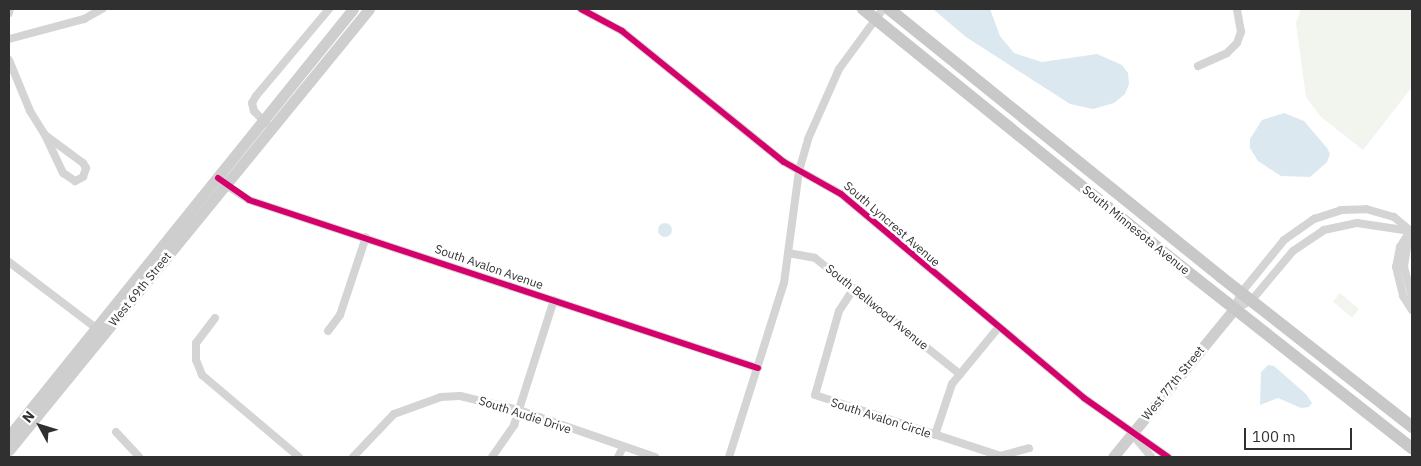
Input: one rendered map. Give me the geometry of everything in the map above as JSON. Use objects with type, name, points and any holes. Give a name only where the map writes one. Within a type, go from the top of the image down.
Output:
[{"type":"main road","name":"West 69th Street","points":[[268,125],[353,9]]},
{"type":"main road","name":"West 69th Street","points":[[9,450],[100,331],[222,181],[369,9]]},
{"type":"main road","name":"South Minnesota Avenue","points":[[863,9],[879,14],[1234,309],[1412,448]]},
{"type":"main road","name":"South Minnesota Avenue","points":[[889,9],[1157,226],[1412,427]]},
{"type":"main road","name":"West 77th Street","points":[[1113,457],[1234,309]]},
{"type":"main road","name":"West 69th Street","points":[[9,436],[100,331]]},
{"type":"street","points":[[9,39],[84,20],[102,9]]},
{"type":"street","points":[[268,125],[254,111],[252,103],[329,9]]},
{"type":"street","name":"South Lyncrest Avenue","points":[[581,9],[622,31],[740,128],[799,171],[841,194],[998,328],[1132,434]]},
{"type":"street","points":[[1198,66],[1228,53],[1237,43],[1241,32],[1237,9]]},
{"type":"street","points":[[729,457],[784,283],[799,171],[821,104],[839,69],[879,14]]},
{"type":"street","points":[[9,60],[30,111],[45,135],[63,173],[75,181],[84,177],[86,168],[83,162],[45,135]]},
{"type":"street","name":"South Avalon Avenue","points":[[222,181],[249,200],[366,237],[758,368]]},
{"type":"street","name":"West 77th Street","points":[[1234,309],[1246,297],[1284,240],[1303,224],[1326,214],[1354,209],[1375,210],[1394,217],[1412,230]]},
{"type":"street","name":"West 77th Street","points":[[1234,309],[1293,252],[1324,230],[1357,223],[1412,230]]},
{"type":"street","points":[[1412,230],[1404,267],[1412,297]]},
{"type":"street","points":[[1412,230],[1400,247],[1396,267],[1401,292],[1412,310]]},
{"type":"street","points":[[328,331],[340,315],[366,237]]},
{"type":"street","name":"South Bellwood Avenue","points":[[788,254],[815,258],[960,374]]},
{"type":"street","points":[[9,262],[100,331]]},
{"type":"street","name":"South Avalon Circle","points":[[854,288],[839,311],[815,395],[1000,456],[1029,448]]},
{"type":"street","points":[[492,457],[511,431],[554,300]]},
{"type":"street","points":[[215,318],[196,343],[196,360],[202,375],[298,457]]},
{"type":"street","points":[[935,435],[952,384],[998,328]]},
{"type":"street","name":"South Audie Drive","points":[[353,457],[394,414],[417,404],[460,396],[519,410],[655,457]]},
{"type":"street","points":[[116,432],[139,457]]},
{"type":"street","points":[[1132,434],[1151,457]]},
{"type":"street","points":[[1132,434],[1149,442],[1168,457]]},
{"type":"street","points":[[618,457],[623,447]]},
{"type":"shaded area","points":[[933,9],[990,9],[1000,36],[1014,53],[1042,62],[1097,54],[1122,65],[1128,73],[1129,84],[1125,94],[1114,103],[1093,109],[1070,104],[966,37]]},
{"type":"shaded area","points":[[1301,9],[1412,9],[1412,87],[1363,150],[1321,117],[1306,97],[1296,23]]},
{"type":"shaded area","points":[[1284,113],[1304,121],[1330,154],[1327,162],[1310,177],[1281,176],[1258,161],[1250,148],[1250,139],[1262,120]]},
{"type":"shaded area","points":[[662,223],[668,223],[672,230],[668,237],[662,237],[658,233],[658,227]]},
{"type":"shaded area","points":[[1340,293],[1359,309],[1352,317],[1333,301]]},
{"type":"shaded area","points":[[1268,365],[1274,366],[1306,394],[1312,403],[1309,407],[1301,408],[1278,398],[1260,405],[1261,372]]},
{"type":"cycle path","points":[[581,9],[622,31],[784,162],[841,194],[1084,398],[1168,457]]},
{"type":"cycle path","points":[[218,178],[249,200],[758,368]]}]
